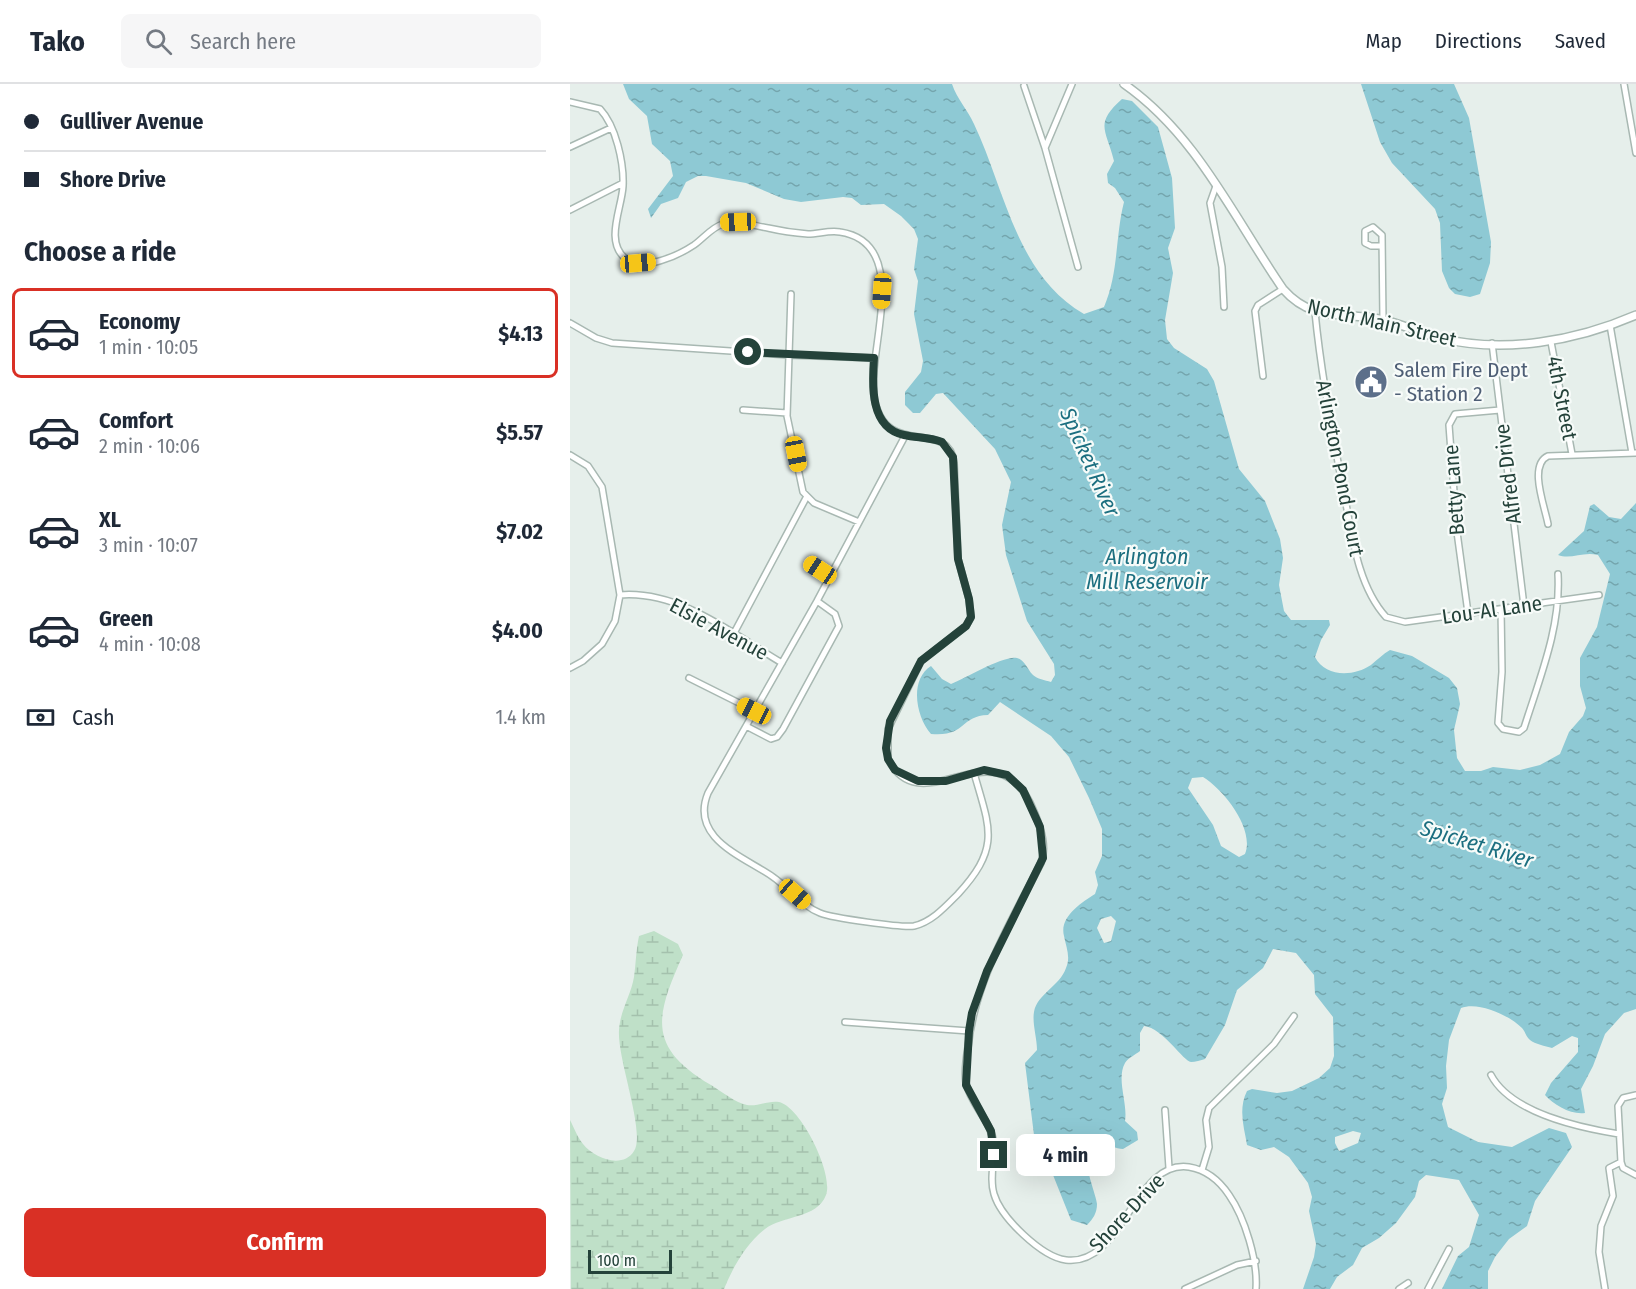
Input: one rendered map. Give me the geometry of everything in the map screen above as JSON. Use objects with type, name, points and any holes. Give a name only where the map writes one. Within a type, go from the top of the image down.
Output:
[{"type":"street","points":[[1045,148],[1072,84]]},
{"type":"street","name":"North Main Street","points":[[1124,84],[1170,121],[1195,152],[1283,290],[1294,301],[1315,312],[1383,319],[1442,339],[1492,343],[1551,342],[1636,315]]},
{"type":"street","points":[[1624,84],[1636,153]]},
{"type":"street","points":[[1024,86],[1045,148],[1078,267]]},
{"type":"street","name":"Shore Drive","points":[[570,102],[600,109],[611,128],[621,163],[623,183],[616,242],[621,254],[631,262],[650,262],[669,257],[693,246],[713,229],[725,223],[809,234],[841,232],[865,243],[874,253],[882,278],[881,311],[874,358],[874,396],[879,415],[886,426],[905,436],[942,442],[953,457],[958,559],[972,613],[966,626],[921,661],[890,721],[886,741],[887,756],[900,773],[925,783],[946,781],[984,770],[998,771],[1018,784],[1036,815],[1044,851],[1041,863],[987,971],[972,1013],[969,1031],[966,1085],[991,1131],[994,1143],[992,1182],[994,1195],[1007,1219],[1053,1255],[1065,1260],[1078,1260],[1091,1254],[1111,1236],[1154,1180],[1169,1168],[1177,1166],[1202,1170]]},
{"type":"street","points":[[570,147],[611,128]]},
{"type":"street","points":[[570,210],[623,183]]},
{"type":"street","points":[[1216,186],[1210,203],[1222,267],[1224,307]]},
{"type":"street","points":[[1382,246],[1383,319]]},
{"type":"street","points":[[1263,376],[1255,311],[1258,305],[1283,290]]},
{"type":"street","points":[[733,634],[806,498],[787,412],[791,294]]},
{"type":"street","name":"Arlington Pond Court","points":[[1315,312],[1324,398],[1351,533],[1365,580],[1386,618]]},
{"type":"street","points":[[570,323],[596,338],[612,343],[788,356],[874,358]]},
{"type":"street","points":[[1548,524],[1539,477],[1539,463],[1548,456],[1634,453],[1610,325]]},
{"type":"street","name":"4th Street","points":[[1551,342],[1572,454]]},
{"type":"street","name":"Alfred Drive","points":[[1492,343],[1524,606]]},
{"type":"street","points":[[743,410],[787,412]]},
{"type":"street","name":"Betty Lane","points":[[1468,613],[1457,532],[1449,425],[1455,414],[1500,410]]},
{"type":"street","points":[[905,436],[817,601],[705,800],[710,831],[723,846],[772,876],[810,908],[827,915],[909,926],[927,921],[955,897],[980,866],[989,844],[986,817],[974,773]]},
{"type":"street","points":[[570,455],[588,466],[602,487],[620,595],[615,621],[602,644],[583,661],[570,668]]},
{"type":"street","points":[[806,498],[859,522]]},
{"type":"street","points":[[809,563],[830,577]]},
{"type":"street","points":[[1500,609],[1502,672],[1498,723],[1503,729],[1519,732],[1524,728],[1547,656],[1559,601],[1558,574]]},
{"type":"street","name":"Elsie Avenue","points":[[620,595],[642,594],[668,600],[782,663]]},
{"type":"street","name":"Lou-Al Lane","points":[[1386,618],[1405,622],[1599,595]]},
{"type":"street","points":[[746,726],[771,739],[779,735],[838,629],[839,621],[836,614],[817,601]]},
{"type":"street","points":[[690,678],[754,711]]},
{"type":"street","points":[[1256,1289],[1256,1261],[1232,1200],[1220,1183],[1202,1170],[1209,1147],[1206,1120],[1209,1108],[1274,1044],[1294,1016]]},
{"type":"street","points":[[845,1022],[969,1031]]},
{"type":"street","points":[[1492,1077],[1513,1097],[1539,1113],[1591,1130],[1619,1134]]},
{"type":"street","points":[[1636,1095],[1623,1098],[1619,1103],[1621,1162],[1623,1168],[1636,1175]]},
{"type":"street","points":[[1165,1110],[1169,1168]]},
{"type":"street","points":[[1605,1289],[1599,1260],[1600,1232],[1613,1196],[1610,1168],[1621,1162]]},
{"type":"street","points":[[1428,1289],[1449,1249]]},
{"type":"street","points":[[1185,1289],[1200,1286],[1237,1265],[1256,1261]]},
{"type":"street","points":[[1399,1289],[1408,1283]]},
{"type":"green space","points":[[654,931],[678,944],[683,955],[663,1013],[662,1029],[667,1044],[690,1071],[738,1102],[751,1105],[779,1102],[788,1107],[806,1128],[814,1142],[825,1172],[826,1195],[822,1203],[807,1213],[772,1225],[758,1235],[741,1256],[724,1289],[571,1289],[570,1120],[583,1144],[602,1158],[623,1160],[634,1151],[637,1142],[634,1112],[622,1059],[619,1030],[621,1016],[634,977],[639,936]]},
{"type":"water","name":"Arlington Mill Reservoir","points":[[623,84],[952,84],[974,124],[1027,254],[1042,277],[1061,297],[1084,314],[1104,307],[1109,294],[1124,202],[1115,188],[1108,183],[1107,174],[1114,161],[1104,127],[1105,121],[1122,99],[1132,101],[1158,127],[1172,178],[1175,228],[1168,248],[1173,273],[1165,320],[1167,339],[1174,348],[1207,369],[1214,381],[1239,469],[1265,501],[1280,539],[1283,558],[1279,585],[1284,611],[1291,620],[1329,620],[1330,625],[1315,657],[1320,664],[1332,671],[1356,672],[1371,665],[1390,650],[1412,656],[1449,678],[1457,688],[1460,704],[1454,730],[1457,758],[1465,771],[1481,771],[1493,767],[1520,770],[1540,765],[1560,754],[1569,732],[1583,716],[1586,708],[1580,686],[1580,658],[1597,627],[1610,574],[1598,555],[1568,557],[1558,555],[1584,531],[1590,506],[1594,504],[1609,517],[1621,519],[1636,503],[1636,1009],[1624,1013],[1605,1034],[1581,1089],[1585,1113],[1580,1113],[1563,1108],[1545,1095],[1551,1083],[1578,1052],[1578,1038],[1572,1036],[1552,1048],[1540,1045],[1527,1037],[1516,1023],[1501,1014],[1476,1006],[1461,1008],[1449,1040],[1446,1066],[1447,1088],[1442,1104],[1448,1127],[1478,1142],[1512,1147],[1549,1128],[1566,1133],[1572,1147],[1535,1201],[1527,1226],[1509,1239],[1495,1257],[1488,1271],[1488,1289],[1442,1289],[1458,1256],[1469,1247],[1479,1215],[1459,1180],[1426,1175],[1419,1181],[1415,1197],[1396,1223],[1379,1238],[1362,1248],[1353,1265],[1337,1277],[1330,1289],[1303,1289],[1316,1244],[1309,1211],[1312,1197],[1308,1183],[1289,1157],[1274,1147],[1261,1150],[1247,1145],[1242,1118],[1243,1104],[1247,1091],[1252,1089],[1277,1093],[1292,1091],[1319,1078],[1330,1068],[1334,1056],[1333,1017],[1315,994],[1314,975],[1296,953],[1273,949],[1263,968],[1237,990],[1225,1025],[1205,1059],[1188,1061],[1158,1032],[1144,1026],[1140,1033],[1140,1051],[1125,1063],[1122,1076],[1125,1121],[1137,1132],[1138,1140],[1123,1149],[1103,1145],[1092,1148],[1087,1162],[1097,1204],[1096,1210],[1087,1225],[1071,1220],[1043,1150],[1034,1135],[1025,1063],[1037,1050],[1034,1021],[1036,1006],[1059,980],[1067,964],[1068,956],[1063,929],[1065,923],[1072,911],[1095,894],[1098,885],[1095,872],[1102,856],[1102,829],[1069,757],[1051,736],[1000,702],[988,715],[979,716],[957,730],[943,734],[931,734],[919,709],[917,689],[924,672],[931,666],[942,679],[951,684],[994,663],[1011,658],[1022,661],[1033,675],[1039,678],[1051,682],[1055,675],[1054,664],[1027,621],[1006,555],[1002,525],[1011,482],[995,449],[943,393],[936,394],[920,413],[913,413],[905,405],[905,392],[921,372],[923,361],[914,314],[918,281],[914,269],[918,239],[914,229],[884,204],[861,205],[852,198],[843,197],[801,202],[784,199],[746,183],[706,176],[698,176],[686,182],[678,198],[661,204],[651,218],[648,209],[673,176],[670,161],[652,144],[647,116],[629,99]],"holes":[[[1203,777],[1228,800],[1242,822],[1247,844],[1245,854],[1239,857],[1221,846],[1213,825],[1188,788],[1192,778]],[[1111,916],[1116,921],[1111,941],[1104,943],[1097,928],[1101,919]],[[1353,1131],[1361,1133],[1358,1143],[1339,1151],[1335,1137]]]},
{"type":"water","points":[[1361,84],[1454,84],[1469,118],[1491,242],[1490,263],[1480,294],[1470,297],[1455,294],[1449,288],[1442,271],[1440,223],[1435,209],[1392,163],[1380,142]]},
{"type":"place","name":"Salem Fire Dept - Station 2","points":[[1371,382]]},
{"type":"route","points":[[748,352],[788,356],[874,358],[874,396],[879,415],[886,426],[905,436],[929,438],[942,442],[951,451],[953,457],[959,568],[972,613],[966,626],[930,651],[921,661],[890,721],[886,748],[889,762],[895,770],[912,780],[925,783],[946,781],[984,770],[998,771],[1007,775],[1028,797],[1040,827],[1043,858],[987,971],[972,1013],[969,1031],[966,1085],[991,1131],[994,1155]]},
{"type":"water label","name":"Spicket River","points":[[1090,462]]},
{"type":"water label","name":"Spicket River","points":[[1477,844]]}]
